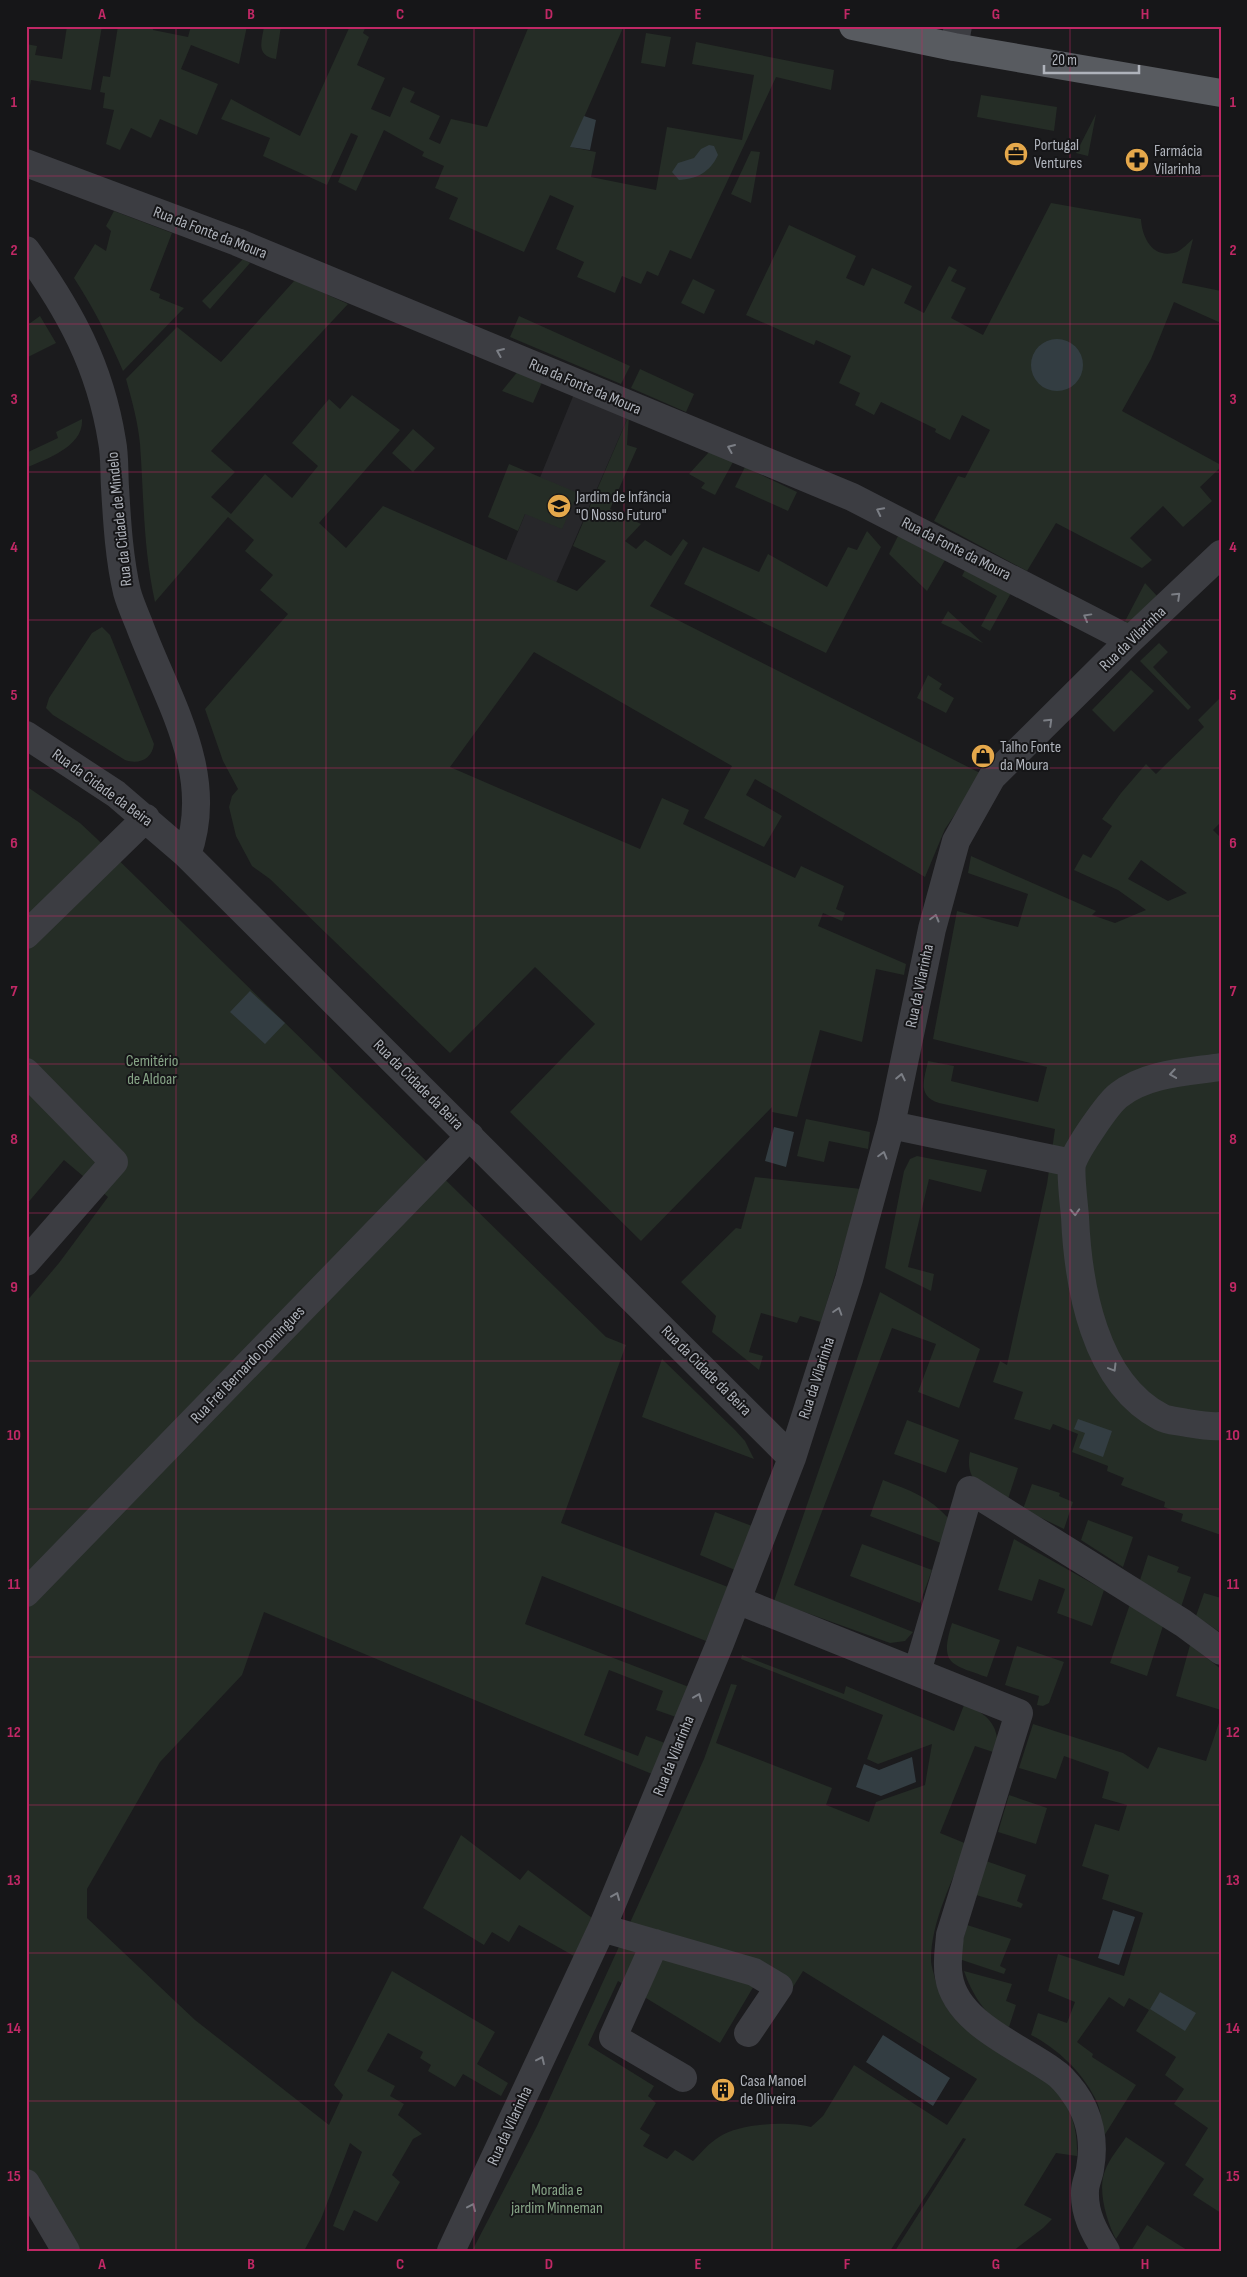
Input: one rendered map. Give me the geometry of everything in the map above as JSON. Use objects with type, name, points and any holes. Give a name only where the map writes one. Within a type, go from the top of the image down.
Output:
[{"type":"main road","points":[[853,26],[956,37],[1221,93]]},
{"type":"street","name":"Rua da Fonte da Moura","points":[[26,163],[238,242],[852,497],[1130,640]]},
{"type":"street","name":"Rua da Cidade de Mindelo","points":[[26,250],[58,294],[89,357],[99,383],[112,442],[117,525],[127,592],[187,742],[196,785],[194,836],[187,855]]},
{"type":"street","name":"Rua da Vilarinha","points":[[451,2251],[602,1928],[737,1600],[792,1458],[849,1279],[891,1125],[932,929],[956,841],[992,777],[1130,640],[1221,554]]},
{"type":"street","name":"Rua da Cidade da Beira","points":[[26,735],[116,794],[187,855],[792,1458]]},
{"type":"street","points":[[26,934],[146,818]]},
{"type":"street","points":[[1221,1067],[1153,1078],[1119,1095],[1095,1124],[1072,1164],[1081,1282],[1092,1326],[1112,1367],[1135,1400],[1163,1418],[1211,1427],[1221,1426]]},
{"type":"street","points":[[26,1072],[114,1162],[26,1262]]},
{"type":"street","points":[[891,1125],[1072,1164]]},
{"type":"street","name":"Rua Frei Bernardo Domingues","points":[[26,1593],[470,1136]]},
{"type":"street","points":[[916,1672],[970,1490],[1183,1624],[1221,1651]]},
{"type":"street","points":[[737,1600],[1019,1713],[950,1935],[948,1956],[949,1978],[959,2002],[976,2020],[995,2035],[1055,2072],[1074,2092],[1086,2112],[1092,2138],[1091,2167],[1085,2191],[1089,2223],[1106,2251]]},
{"type":"street","points":[[602,1928],[754,1972],[779,1986],[748,2033]]},
{"type":"street","points":[[656,1944],[613,2037],[683,2078]]},
{"type":"street","points":[[26,2183],[66,2251]]},
{"type":"shaded area","points":[[584,116],[596,120],[590,150],[570,147]]},
{"type":"shaded area","points":[[709,145],[714,146],[718,155],[711,166],[697,176],[679,180],[672,172],[678,163],[694,158],[701,149]]},
{"type":"shaded area","points":[[1057,339],[1067,341],[1075,347],[1081,355],[1083,365],[1081,375],[1075,383],[1067,389],[1057,391],[1047,389],[1039,383],[1033,375],[1031,365],[1033,355],[1039,347],[1047,341]]},
{"type":"shaded area","name":"Jardim de Infância \"O Nosso Futuro\"","points":[[574,394],[629,415],[556,583],[506,561]]},
{"type":"shaded area","points":[[250,991],[285,1023],[265,1044],[230,1012]]},
{"type":"shaded area","points":[[774,1127],[794,1132],[786,1167],[765,1161]]},
{"type":"shaded area","points":[[1078,1419],[1112,1431],[1103,1457],[1079,1448],[1085,1433],[1074,1429]]},
{"type":"shaded area","points":[[912,1757],[916,1782],[881,1796],[856,1787],[864,1764],[879,1770]]},
{"type":"shaded area","points":[[1113,1910],[1135,1917],[1119,1965],[1098,1958]]},
{"type":"shaded area","points":[[1160,1992],[1196,2013],[1185,2031],[1150,2009]]},
{"type":"shaded area","points":[[883,2035],[950,2078],[933,2106],[866,2062]]},
{"type":"green space","points":[[67,26],[102,26],[91,90],[31,80],[26,108],[26,44],[37,46],[35,55],[62,59]]},
{"type":"green space","points":[[118,26],[153,26],[153,30],[188,37],[191,26],[247,26],[239,64],[191,45],[181,69],[218,84],[197,135],[160,119],[151,138],[131,128],[120,150],[106,144],[114,110],[103,108],[105,93],[100,92],[103,76],[110,77]]},
{"type":"green space","points":[[264,26],[281,26],[276,59],[269,57],[262,51],[261,42]]},
{"type":"green space","points":[[350,26],[366,26],[363,33],[369,37],[357,65],[385,78],[371,109],[390,117],[403,87],[415,92],[410,102],[440,116],[429,139],[440,144],[451,119],[487,127],[529,26],[623,28],[571,147],[596,152],[591,177],[656,190],[667,127],[742,140],[754,75],[692,64],[696,42],[834,70],[831,90],[776,77],[691,259],[670,250],[658,276],[647,271],[641,284],[622,276],[615,293],[577,277],[584,262],[556,249],[574,206],[550,195],[524,252],[449,219],[458,198],[435,188],[444,166],[422,156],[424,152],[384,130],[356,191],[338,182],[358,136],[351,133],[327,185],[263,156],[270,138],[221,119],[231,99],[300,136]]},
{"type":"green space","points":[[646,33],[671,37],[665,67],[641,63]]},
{"type":"green space","points":[[981,95],[1057,107],[1054,131],[977,117]]},
{"type":"green space","points":[[1096,114],[1088,156],[1076,153]]},
{"type":"green space","points":[[751,151],[760,152],[751,203],[731,194]]},
{"type":"green space","points":[[1051,203],[1141,219],[1144,233],[1150,246],[1161,253],[1177,252],[1193,239],[1182,283],[1221,291],[1221,323],[1174,302],[1151,359],[1122,411],[1221,465],[1200,487],[1212,501],[1183,527],[1163,506],[1130,538],[1152,560],[1142,568],[1056,523],[1027,571],[934,521],[958,476],[965,478],[990,430],[962,415],[950,440],[935,432],[936,429],[881,402],[874,415],[855,405],[860,393],[839,383],[851,356],[816,340],[814,345],[746,315],[789,225],[856,256],[846,278],[864,286],[872,268],[912,286],[904,303],[924,313],[949,266],[957,270],[951,281],[966,288],[951,318],[983,335]]},
{"type":"green space","points":[[114,211],[172,233],[150,290],[160,294],[159,298],[184,308],[123,371],[88,300],[74,278],[95,244],[106,251],[111,231],[106,226]]},
{"type":"green space","points":[[243,259],[250,263],[210,309],[202,301]]},
{"type":"green space","points":[[693,279],[715,290],[704,314],[681,303]]},
{"type":"green space","points":[[295,280],[348,304],[211,451],[235,472],[211,497],[231,514],[265,474],[292,498],[318,466],[292,443],[329,399],[340,409],[352,395],[400,430],[319,523],[346,548],[383,506],[577,591],[606,561],[573,546],[629,415],[627,445],[637,448],[610,509],[641,524],[625,541],[636,549],[645,540],[671,556],[683,539],[688,543],[650,606],[982,774],[945,829],[925,877],[755,779],[746,795],[782,816],[764,847],[704,818],[732,766],[534,652],[450,767],[640,849],[662,798],[689,810],[683,824],[795,878],[801,866],[844,886],[836,909],[845,913],[842,921],[823,913],[818,926],[906,964],[904,975],[876,969],[862,1042],[820,1030],[797,1117],[772,1112],[772,1107],[641,1241],[510,1112],[595,1024],[535,967],[450,1053],[270,879],[252,866],[236,836],[229,807],[232,796],[238,789],[223,761],[205,709],[288,614],[260,590],[273,575],[245,551],[254,540],[228,517],[155,602],[146,542],[139,436],[126,379],[177,327],[221,362]]},
{"type":"green space","points":[[40,316],[56,343],[26,358],[26,326]]},
{"type":"green space","points":[[519,316],[630,366],[621,384],[510,337]]},
{"type":"green space","points":[[640,369],[694,394],[686,412],[631,388]]},
{"type":"green space","points":[[519,370],[543,380],[533,403],[502,391]]},
{"type":"green space","points":[[82,419],[81,429],[77,437],[62,451],[26,468],[26,453],[58,438],[56,432]]},
{"type":"green space","points":[[413,429],[435,448],[413,472],[392,453]]},
{"type":"green space","points":[[709,452],[733,462],[715,495],[701,488],[705,483],[689,474]]},
{"type":"green space","points":[[509,464],[578,493],[562,529],[525,514],[518,531],[488,517]]},
{"type":"green space","points":[[745,467],[797,492],[788,511],[735,487]]},
{"type":"green space","points":[[867,531],[881,547],[826,653],[684,584],[703,547],[759,572],[768,554],[827,587],[848,547],[857,550]]},
{"type":"green space","points":[[898,536],[945,560],[927,591],[889,554]]},
{"type":"green space","points":[[965,570],[1011,593],[990,631],[981,626],[997,596],[962,576]]},
{"type":"green space","points":[[1145,583],[1158,597],[1130,624],[1123,625]]},
{"type":"green space","points":[[948,611],[983,643],[941,623]]},
{"type":"green space","points":[[102,627],[110,635],[154,744],[151,754],[144,760],[135,762],[125,760],[53,715],[46,708],[49,698],[92,633]]},
{"type":"green space","points":[[1159,643],[1168,652],[1153,667],[1191,707],[1188,710],[1140,661]]},
{"type":"green space","points":[[1131,670],[1154,691],[1114,732],[1092,710]]},
{"type":"green space","points":[[928,675],[942,684],[939,689],[954,698],[946,713],[917,698]]},
{"type":"green space","points":[[1221,697],[1221,822],[1213,830],[1221,838],[1221,1535],[1181,1521],[1183,1514],[1164,1507],[1165,1502],[1121,1485],[1124,1478],[1107,1471],[1108,1466],[1072,1452],[1078,1434],[1053,1424],[1050,1430],[1014,1419],[1023,1392],[993,1382],[1000,1361],[1007,1365],[1047,1184],[1055,1129],[939,1103],[927,1096],[924,1086],[928,1061],[954,1066],[951,1081],[1038,1102],[1047,1067],[933,1039],[957,911],[1018,927],[1028,894],[968,873],[971,856],[1096,911],[1092,915],[1115,923],[1146,910],[1118,890],[1074,870],[1083,854],[1091,858],[1112,826],[1102,819],[1121,793],[1146,764],[1156,774],[1204,727],[1198,720]],"holes":[[[1141,860],[1187,893],[1168,901],[1128,879]]]},
{"type":"green space","name":"Cemitério de Aldoar","points":[[26,786],[80,823],[606,1337],[626,1345],[561,1523],[728,1587],[706,1641],[542,1576],[525,1624],[689,1687],[676,1717],[656,1710],[663,1691],[609,1670],[584,1735],[638,1756],[646,1736],[665,1743],[652,1774],[264,1612],[242,1675],[160,1762],[87,1889],[87,1918],[195,2020],[329,2125],[343,2095],[334,2085],[392,1971],[495,2032],[477,2064],[508,2083],[501,2096],[463,2074],[455,2087],[428,2071],[431,2065],[420,2058],[423,2052],[388,2033],[367,2071],[395,2086],[390,2096],[404,2104],[398,2115],[422,2134],[413,2139],[392,2175],[400,2182],[377,2222],[354,2210],[344,2231],[333,2226],[362,2152],[350,2143],[321,2219],[304,2251],[77,2251],[26,2169],[26,1302],[59,1263],[108,1197],[64,1160],[26,1205]]},
{"type":"green space","points":[[806,1119],[870,1132],[868,1149],[829,1141],[824,1162],[797,1156]]},
{"type":"green space","points":[[917,1156],[987,1170],[981,1192],[929,1179],[908,1267],[934,1274],[931,1291],[885,1268],[904,1171],[910,1159]]},
{"type":"green space","points":[[755,1177],[861,1189],[821,1322],[800,1316],[797,1323],[761,1313],[749,1352],[763,1356],[759,1370],[712,1332],[716,1316],[681,1282],[736,1228],[741,1229]]},
{"type":"green space","points":[[880,1292],[980,1349],[959,1408],[918,1392],[936,1344],[892,1328],[794,1585],[913,1632],[905,1641],[890,1643],[774,1601]]},
{"type":"green space","points":[[662,1359],[735,1430],[745,1441],[754,1459],[642,1417]]},
{"type":"green space","points":[[907,1420],[959,1440],[946,1473],[894,1454]]},
{"type":"green space","points":[[970,1452],[1018,1468],[1007,1502],[984,1488],[973,1478],[970,1471]]},
{"type":"green space","points":[[883,1480],[926,1499],[948,1518],[941,1543],[870,1516]]},
{"type":"green space","points":[[1032,1484],[1060,1493],[1059,1496],[1073,1502],[1064,1529],[1023,1509]]},
{"type":"green space","points":[[715,1512],[752,1526],[735,1570],[700,1555]]},
{"type":"green space","points":[[1088,1520],[1133,1537],[1123,1567],[1081,1540]]},
{"type":"green space","points":[[1014,1539],[1104,1590],[1092,1626],[1057,1613],[1065,1589],[1039,1579],[1032,1601],[998,1590]]},
{"type":"green space","points":[[862,1544],[932,1570],[920,1603],[850,1576]]},
{"type":"green space","points":[[1148,1555],[1179,1567],[1177,1572],[1191,1577],[1181,1607],[1140,1580]]},
{"type":"green space","points":[[1204,1593],[1221,1598],[1221,1633],[1196,1616]]},
{"type":"green space","points":[[1130,1604],[1163,1626],[1147,1676],[1110,1663]]},
{"type":"green space","points":[[952,1623],[1000,1640],[987,1677],[965,1669],[951,1661],[947,1647]]},
{"type":"green space","points":[[1190,1645],[1221,1669],[1221,1710],[1176,1696]]},
{"type":"green space","points":[[1017,1646],[1064,1662],[1049,1703],[1043,1706],[1037,1705],[1039,1696],[1005,1685]]},
{"type":"green space","name":"Moradia e jardim Minneman","points":[[742,1655],[844,1694],[846,1686],[954,1731],[964,1705],[980,1712],[991,1722],[995,1729],[997,1736],[996,1753],[975,1746],[940,1833],[967,1844],[949,1886],[939,1916],[932,1945],[931,1965],[940,1994],[953,2016],[1017,2059],[1048,2083],[1061,2097],[1070,2113],[1076,2133],[1077,2156],[1056,2153],[1024,2205],[1052,2219],[1013,2251],[895,2251],[966,2139],[963,2138],[890,2251],[472,2251],[537,2126],[655,1868],[704,1759],[731,1684],[737,1685],[716,1743],[832,1788],[826,1805],[869,1822],[876,1802],[925,1785],[932,1744],[878,1764],[867,1759],[883,1715],[741,1659]],"holes":[[[764,1969],[793,1987],[803,1971],[977,2079],[947,2125],[854,2065],[823,2116],[811,2127],[789,2124],[764,2124],[728,2132],[715,2139],[693,2161],[675,2150],[667,2159],[643,2146],[650,2135],[640,2129],[656,2103],[648,2096],[654,2086],[588,2045],[618,1981],[720,2043]]]},
{"type":"green space","points":[[1221,1717],[1221,2213],[1193,2195],[1204,2179],[1185,2165],[1208,2128],[1174,2104],[1184,2089],[1165,2075],[1176,2057],[1136,2031],[1149,2010],[1129,1998],[1124,2007],[1109,1997],[1077,2042],[1093,2054],[1092,2057],[1136,2085],[1104,2136],[1097,2102],[1090,2088],[1068,2062],[1041,2040],[1031,2035],[1038,2013],[1067,2023],[1075,2002],[1048,1991],[1058,1954],[1124,1976],[1143,1913],[1102,1899],[1109,1875],[1082,1866],[1095,1824],[1119,1831],[1127,1805],[1102,1798],[1109,1772],[1064,1756],[1056,1779],[1019,1768],[1033,1724],[1123,1753],[1148,1769],[1158,1747],[1206,1761]]},
{"type":"green space","points":[[1009,1795],[1047,1808],[1036,1844],[998,1832]]},
{"type":"green space","points":[[461,1835],[520,1880],[528,1870],[592,1918],[574,1956],[519,1925],[509,1942],[492,1932],[484,1945],[423,1908]]},
{"type":"green space","points":[[986,1861],[1026,1875],[1017,1901],[1023,1904],[1021,1908],[976,1895]]},
{"type":"green space","points":[[967,1925],[1011,1939],[1000,1966],[1006,1969],[1004,1974],[962,1960],[961,1949]]},
{"type":"green space","points":[[964,1971],[1012,1984],[1006,2001],[1016,2005],[1009,2027],[993,2018],[981,2004],[971,1988]]},
{"type":"green space","points":[[1126,2137],[1165,2163],[1116,2239],[1104,2206],[1102,2187],[1109,2162]]},
{"type":"green space","points":[[1147,2225],[1187,2250],[1131,2251]]},
{"type":"place","name":"Portugal Ventures","points":[[1016,154]]},
{"type":"place","name":"Farmácia Vilarinha","points":[[1137,160]]},
{"type":"place","name":"Jardim de Infância \"O Nosso Futuro\"","points":[[559,506]]},
{"type":"place","name":"Talho Fonte da Moura","points":[[983,756]]},
{"type":"place","name":"Casa Manoel de Oliveira","points":[[723,2090]]}]
